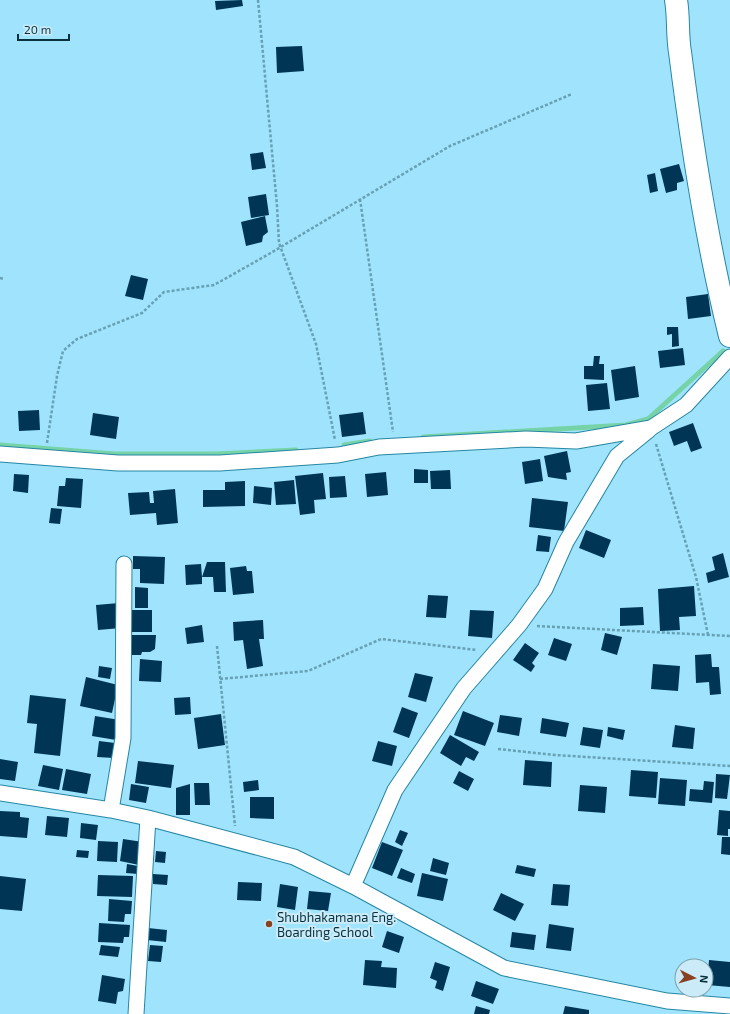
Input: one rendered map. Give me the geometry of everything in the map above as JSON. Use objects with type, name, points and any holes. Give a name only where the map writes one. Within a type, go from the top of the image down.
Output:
[{"type":"street","points":[[676,0],[679,50],[699,181],[722,305],[730,336]]},
{"type":"street","points":[[353,886],[396,790],[464,688],[519,625],[545,589],[566,542],[617,456],[651,428],[686,406],[730,357]]},
{"type":"street","points":[[0,454],[118,463],[220,463],[338,455],[379,447],[395,446],[526,440],[576,441],[651,428]]},
{"type":"street","points":[[111,810],[123,738],[124,564]]},
{"type":"street","points":[[0,793],[111,810],[148,818],[294,857],[353,886],[504,968],[667,1001],[730,1006]]},
{"type":"street","points":[[136,1014],[148,818]]},
{"type":"path","points":[[258,0],[277,206],[278,236],[316,344],[338,455]]},
{"type":"path","points":[[47,441],[57,376],[64,351],[77,339],[142,313],[164,292],[214,285],[281,247],[450,146],[572,94]]},
{"type":"path","points":[[360,199],[395,446]]},
{"type":"path","points":[[0,278],[4,279]]},
{"type":"path","points":[[651,428],[696,578],[708,635]]},
{"type":"path","points":[[519,625],[730,636]]},
{"type":"path","points":[[220,679],[308,671],[381,639],[495,652]]},
{"type":"path","points":[[217,646],[237,842]]},
{"type":"path","points":[[498,749],[555,755],[730,766]]},
{"type":"building","points":[[242,0],[243,6],[216,10],[215,1]]},
{"type":"building","points":[[302,46],[304,71],[277,73],[276,47]]},
{"type":"building","points":[[263,152],[266,168],[252,170],[250,154]]},
{"type":"building","points":[[679,164],[684,181],[677,183],[677,190],[666,193],[660,169]]},
{"type":"building","points":[[655,173],[658,191],[650,193],[647,175]]},
{"type":"building","points":[[266,194],[269,215],[251,218],[248,197]]},
{"type":"building","points":[[265,216],[268,232],[263,236],[262,242],[246,246],[241,222]]},
{"type":"building","points":[[131,275],[148,279],[143,300],[125,296]]},
{"type":"building","points":[[708,294],[711,316],[688,319],[686,297]]},
{"type":"building","points":[[667,327],[678,327],[679,346],[672,347],[672,334],[667,335]]},
{"type":"building","points":[[683,348],[685,365],[660,368],[658,351]]},
{"type":"building","points":[[594,356],[600,356],[599,364],[604,364],[604,380],[584,379],[584,366],[593,366]]},
{"type":"building","points":[[635,366],[639,397],[615,401],[611,370]]},
{"type":"building","points":[[607,383],[610,409],[588,411],[586,385]]},
{"type":"building","points":[[39,410],[40,430],[19,431],[18,411]]},
{"type":"building","points":[[363,412],[366,434],[342,437],[339,415]]},
{"type":"building","points":[[93,413],[119,417],[116,439],[90,435]]},
{"type":"building","points":[[693,423],[702,448],[691,452],[687,441],[674,446],[669,432]]},
{"type":"building","points":[[567,451],[571,472],[566,473],[567,480],[548,477],[544,456]]},
{"type":"building","points":[[540,459],[543,481],[525,484],[522,462]]},
{"type":"building","points":[[414,469],[428,470],[428,483],[414,483]]},
{"type":"building","points":[[450,470],[451,489],[431,489],[430,471]]},
{"type":"building","points":[[386,472],[388,495],[367,497],[365,474]]},
{"type":"building","points":[[323,473],[326,499],[314,500],[315,513],[300,515],[295,476]]},
{"type":"building","points":[[14,474],[29,475],[28,493],[13,491]]},
{"type":"building","points":[[345,476],[347,497],[330,498],[329,477]]},
{"type":"building","points":[[66,478],[83,479],[81,508],[57,506],[59,486],[65,486]]},
{"type":"building","points":[[294,480],[296,504],[276,505],[274,482]]},
{"type":"building","points":[[245,481],[245,506],[203,507],[203,490],[225,490],[225,482]]},
{"type":"building","points":[[254,486],[272,488],[271,505],[253,503]]},
{"type":"building","points":[[175,489],[178,523],[157,525],[156,513],[130,515],[128,493],[149,492],[150,503],[154,503],[153,491]]},
{"type":"building","points":[[532,498],[568,502],[564,531],[529,527]]},
{"type":"building","points":[[51,508],[62,509],[60,524],[49,523]]},
{"type":"building","points":[[586,530],[611,540],[604,558],[579,548]]},
{"type":"building","points":[[538,535],[551,537],[549,552],[536,551]]},
{"type":"building","points":[[723,553],[729,577],[708,583],[706,573],[715,570],[712,557]]},
{"type":"building","points":[[133,556],[165,557],[164,584],[140,583],[140,569],[133,569]]},
{"type":"building","points":[[207,562],[225,562],[226,592],[214,592],[213,577],[202,577]]},
{"type":"building","points":[[201,564],[202,584],[186,585],[185,565]]},
{"type":"building","points":[[246,566],[247,571],[252,571],[254,593],[233,595],[230,568]]},
{"type":"building","points":[[694,586],[696,616],[679,617],[680,630],[660,631],[658,589]]},
{"type":"building","points":[[135,587],[148,588],[148,608],[135,608]]},
{"type":"building","points":[[428,595],[448,596],[446,618],[426,617]]},
{"type":"building","points":[[119,603],[121,628],[98,630],[96,605]]},
{"type":"building","points":[[643,607],[644,625],[620,626],[620,608]]},
{"type":"building","points":[[132,610],[152,610],[152,632],[132,632]]},
{"type":"building","points":[[470,610],[494,611],[492,638],[468,636]]},
{"type":"building","points":[[263,620],[264,639],[259,639],[263,666],[247,669],[243,640],[234,641],[233,622]]},
{"type":"building","points":[[202,625],[204,642],[187,644],[185,628]]},
{"type":"building","points":[[605,633],[622,637],[617,655],[601,650]]},
{"type":"building","points":[[131,635],[156,635],[155,649],[150,652],[142,652],[141,655],[131,655]]},
{"type":"building","points":[[554,638],[572,644],[566,661],[548,655]]},
{"type":"building","points":[[525,643],[539,653],[532,663],[535,666],[531,672],[513,660]]},
{"type":"building","points":[[711,654],[712,667],[719,667],[721,694],[710,695],[709,682],[696,683],[695,655]]},
{"type":"building","points":[[140,659],[162,661],[161,682],[139,681]]},
{"type":"building","points":[[653,664],[680,666],[678,691],[651,689]]},
{"type":"building","points":[[99,666],[112,668],[110,679],[98,677]]},
{"type":"building","points":[[415,673],[433,677],[426,702],[408,697]]},
{"type":"building","points":[[86,677],[118,685],[112,713],[80,706]]},
{"type":"building","points":[[30,695],[66,699],[60,756],[34,753],[37,724],[27,723]]},
{"type":"building","points":[[190,697],[191,714],[175,715],[174,698]]},
{"type":"building","points":[[402,707],[418,713],[409,738],[393,732]]},
{"type":"building","points":[[463,711],[494,723],[485,746],[454,735]]},
{"type":"building","points":[[221,714],[225,745],[198,749],[194,718]]},
{"type":"building","points":[[500,715],[522,718],[519,736],[497,732]]},
{"type":"building","points":[[95,716],[120,720],[116,740],[92,736]]},
{"type":"building","points":[[542,718],[569,723],[566,737],[540,733]]},
{"type":"building","points":[[675,725],[695,728],[693,749],[672,747]]},
{"type":"building","points":[[583,727],[603,730],[600,748],[580,745]]},
{"type":"building","points":[[608,727],[625,730],[623,740],[607,736]]},
{"type":"building","points":[[450,735],[479,752],[474,761],[466,757],[461,766],[440,753]]},
{"type":"building","points":[[99,741],[115,743],[114,758],[97,757]]},
{"type":"building","points":[[378,741],[397,746],[392,766],[372,761]]},
{"type":"building","points":[[0,759],[18,762],[15,781],[0,779]]},
{"type":"building","points":[[525,760],[552,762],[551,787],[523,785]]},
{"type":"building","points":[[138,761],[174,765],[171,788],[135,783]]},
{"type":"building","points":[[43,765],[63,769],[59,790],[38,786]]},
{"type":"building","points":[[66,769],[91,774],[87,794],[62,790]]},
{"type":"building","points":[[631,770],[658,772],[656,798],[629,796]]},
{"type":"building","points":[[459,771],[474,779],[468,791],[453,783]]},
{"type":"building","points":[[716,774],[730,775],[727,799],[715,798]]},
{"type":"building","points":[[660,778],[687,780],[685,806],[658,804]]},
{"type":"building","points":[[258,780],[259,790],[244,792],[243,782]]},
{"type":"building","points":[[704,781],[714,782],[712,803],[689,801],[690,789],[703,790]]},
{"type":"building","points":[[194,783],[209,783],[210,805],[195,805]]},
{"type":"building","points":[[131,784],[149,787],[146,803],[129,800]]},
{"type":"building","points":[[190,784],[190,815],[176,815],[176,788]]},
{"type":"building","points":[[580,785],[607,787],[605,813],[578,811]]},
{"type":"building","points":[[250,797],[274,797],[274,819],[250,818]]},
{"type":"building","points":[[719,810],[730,811],[730,829],[728,829],[728,836],[717,835]]},
{"type":"building","points":[[0,811],[20,812],[20,817],[29,818],[27,838],[0,836]]},
{"type":"building","points":[[47,816],[69,818],[67,837],[45,835]]},
{"type":"building","points":[[81,823],[98,825],[96,840],[80,838]]},
{"type":"building","points":[[400,830],[408,833],[402,846],[395,842]]},
{"type":"building","points":[[722,837],[730,837],[730,855],[721,854]]},
{"type":"building","points":[[123,839],[143,842],[139,865],[120,861]]},
{"type":"building","points":[[98,841],[118,842],[117,862],[97,861]]},
{"type":"building","points":[[382,842],[403,850],[392,876],[372,868]]},
{"type":"building","points":[[77,850],[89,851],[88,858],[76,857]]},
{"type":"building","points":[[156,851],[166,852],[165,863],[155,862]]},
{"type":"building","points":[[433,858],[449,863],[446,875],[430,871]]},
{"type":"building","points":[[127,864],[138,866],[138,874],[126,873]]},
{"type":"building","points":[[517,865],[536,869],[534,877],[515,873]]},
{"type":"building","points":[[401,868],[415,874],[412,883],[397,878]]},
{"type":"building","points":[[422,873],[448,879],[443,901],[417,896]]},
{"type":"building","points":[[153,874],[168,875],[167,885],[153,884]]},
{"type":"building","points":[[98,875],[133,876],[132,897],[97,896]]},
{"type":"building","points":[[0,876],[26,879],[22,911],[0,909]]},
{"type":"building","points":[[238,882],[262,883],[261,901],[237,900]]},
{"type":"building","points":[[280,884],[298,887],[295,910],[277,907]]},
{"type":"building","points":[[553,884],[570,885],[568,906],[551,905]]},
{"type":"building","points":[[309,891],[331,893],[328,911],[307,909]]},
{"type":"building","points":[[501,893],[524,904],[515,921],[493,910]]},
{"type":"building","points":[[109,899],[132,901],[131,914],[125,914],[124,922],[108,921]]},
{"type":"building","points":[[99,923],[130,925],[129,937],[124,937],[123,943],[98,942]]},
{"type":"building","points":[[549,924],[574,928],[571,951],[546,948]]},
{"type":"building","points":[[148,928],[167,930],[166,942],[147,940]]},
{"type":"building","points":[[387,931],[404,937],[399,953],[382,947]]},
{"type":"building","points":[[512,932],[536,935],[534,950],[510,947]]},
{"type":"building","points":[[101,945],[120,947],[118,957],[99,955]]},
{"type":"building","points":[[150,945],[163,946],[161,962],[148,961]]},
{"type":"building","points":[[365,960],[382,961],[381,967],[397,968],[396,988],[363,985]]},
{"type":"building","points":[[714,960],[730,962],[730,987],[714,986]]},
{"type":"building","points":[[435,962],[450,967],[443,991],[435,988],[437,981],[430,978]]},
{"type":"building","points":[[102,975],[125,979],[123,991],[118,992],[116,1004],[98,1001]]},
{"type":"building","points":[[476,981],[499,989],[493,1004],[471,996]]},
{"type":"building","points":[[476,1006],[490,1010],[489,1014],[474,1014]]},
{"type":"building","points":[[565,1006],[589,1010],[589,1014],[563,1014]]},
{"type":"waterway","points":[[423,437],[626,425],[648,419],[723,351]]},
{"type":"waterway","points":[[344,445],[370,441]]},
{"type":"waterway","points":[[0,445],[115,454],[217,454],[296,450]]},
{"type":"place","name":"Shubhakamana Eng. Boarding School","points":[[269,924]]}]
